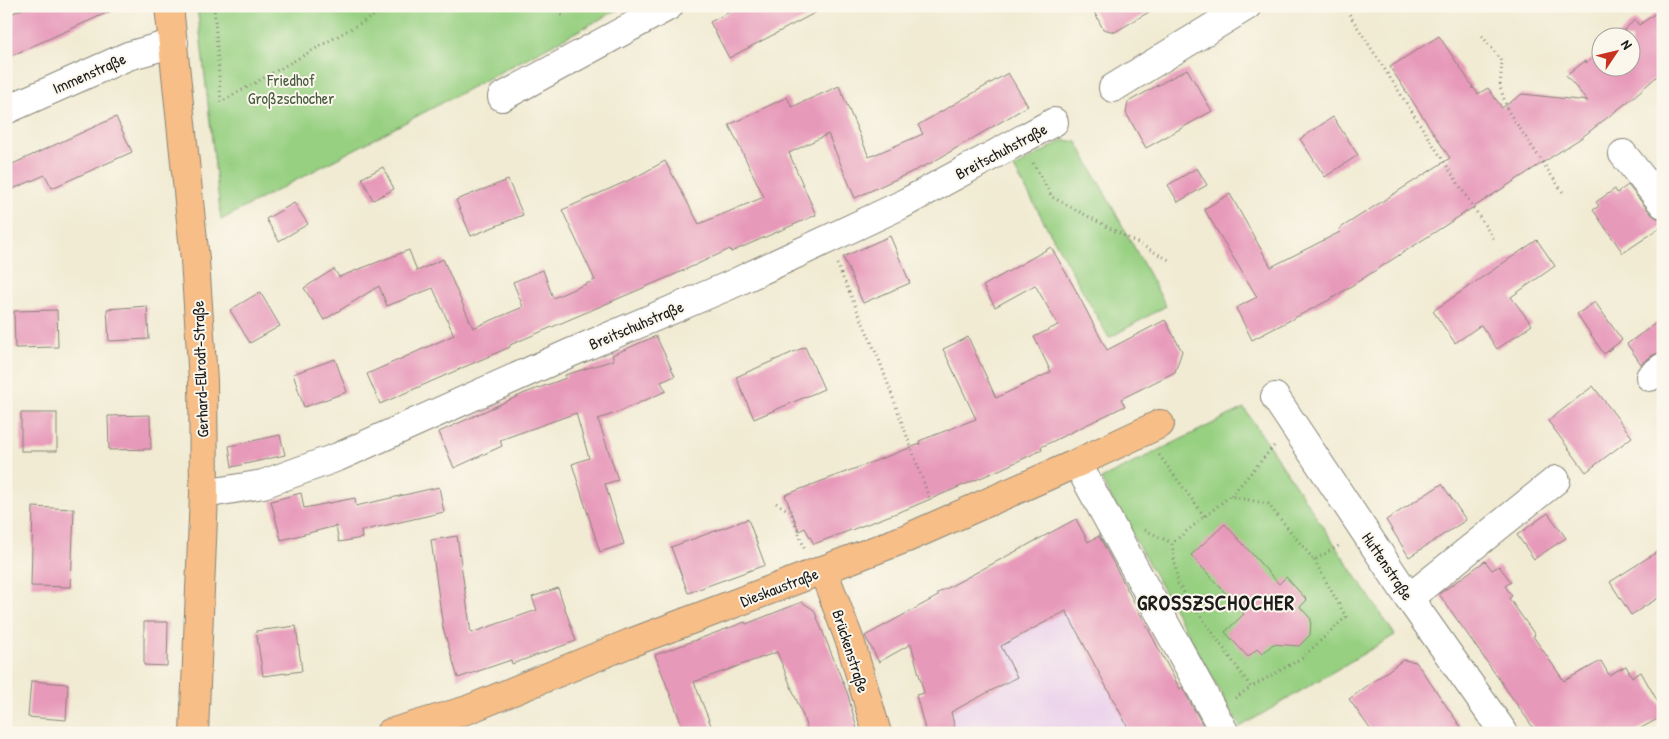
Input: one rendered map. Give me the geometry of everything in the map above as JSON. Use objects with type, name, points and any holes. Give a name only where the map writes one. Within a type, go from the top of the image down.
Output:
[{"type":"main road","name":"Gerhard-Ellrodt-Straße","points":[[169,6],[196,260],[203,382],[204,494],[194,733]]},
{"type":"main road","name":"Dieskaustraße","points":[[390,733],[467,710],[637,640],[939,524],[1151,428]]},
{"type":"main road","name":"Brückenstraße","points":[[818,572],[851,644],[877,733]]},
{"type":"street","points":[[502,97],[669,6]]},
{"type":"street","points":[[1113,88],[1247,6]]},
{"type":"street","name":"Immenstraße","points":[[6,110],[128,56],[174,43]]},
{"type":"street","name":"Breitschuhstraße","points":[[204,494],[263,484],[338,457],[561,357],[728,286],[901,205],[1054,122]]},
{"type":"street","points":[[1623,154],[1663,204]]},
{"type":"street","name":"Huttenstraße","points":[[1275,397],[1409,598],[1504,733]]},
{"type":"street","points":[[1077,463],[1224,733]]},
{"type":"street","points":[[1409,598],[1556,480]]},
{"type":"path","points":[[214,6],[221,102],[391,6]]},
{"type":"path","points":[[557,6],[564,18]]},
{"type":"path","points":[[1344,6],[1495,241]]},
{"type":"path","points":[[1482,36],[1502,61],[1500,87],[1508,110],[1564,194]]},
{"type":"path","points":[[1021,140],[1052,197],[1171,261]]},
{"type":"path","points":[[826,239],[880,362],[939,524]]},
{"type":"path","points":[[1230,496],[1268,504],[1314,560],[1346,617],[1302,658],[1251,687],[1178,584],[1172,543],[1230,496],[1293,424]]},
{"type":"path","points":[[1151,428],[1205,517]]},
{"type":"path","points":[[776,503],[791,512],[818,572]]},
{"type":"path","points":[[1314,560],[1344,543]]},
{"type":"shaded area","points":[[1076,519],[1193,733],[956,733],[950,709],[937,603],[938,593]]},
{"type":"green space","name":"Friedhof Großzschocher","points":[[197,6],[625,6],[221,220]]},
{"type":"green space","points":[[1064,140],[1077,142],[1166,306],[1109,338],[1014,168]]},
{"type":"green space","points":[[1244,408],[1395,635],[1240,727],[1101,479]]},
{"type":"building","points":[[29,6],[122,6],[6,58],[6,16]]},
{"type":"building","points":[[741,6],[828,6],[729,58],[710,22]]},
{"type":"building","points":[[1091,6],[1159,6],[1115,32],[1103,29]]},
{"type":"building","points":[[1663,8],[1663,71],[1630,100],[1581,138],[1331,299],[1252,340],[1236,308],[1257,297],[1204,209],[1230,194],[1271,267],[1340,232],[1339,229],[1450,158],[1390,67],[1439,36],[1473,87],[1471,88],[1474,88],[1478,94],[1488,88],[1502,108],[1522,94],[1588,101],[1566,76],[1585,61],[1586,63],[1592,58],[1592,78],[1642,78],[1642,28],[1626,28],[1635,20],[1639,25]]},
{"type":"building","points":[[1187,69],[1212,111],[1146,148],[1126,113],[1128,102]]},
{"type":"building","points":[[1008,73],[1028,106],[931,163],[855,198],[828,134],[789,153],[816,215],[731,252],[730,249],[380,404],[367,374],[454,335],[433,288],[387,306],[379,286],[324,320],[304,288],[334,269],[339,277],[409,250],[417,271],[443,259],[473,328],[523,307],[513,282],[543,270],[553,298],[595,280],[562,210],[636,177],[665,161],[699,224],[764,197],[729,125],[787,97],[792,107],[839,86],[869,157],[923,134],[918,125]]},
{"type":"building","points":[[116,117],[132,152],[52,188],[45,175],[6,192],[6,167]]},
{"type":"building","points":[[1333,117],[1358,155],[1325,177],[1300,139]]},
{"type":"building","points":[[383,167],[394,189],[373,200],[362,178]]},
{"type":"building","points":[[1197,168],[1207,185],[1178,202],[1168,185]]},
{"type":"building","points":[[508,180],[523,215],[471,236],[456,200]]},
{"type":"building","points":[[1628,185],[1651,214],[1663,219],[1663,226],[1623,253],[1593,210],[1599,206],[1596,202],[1615,189],[1617,193]]},
{"type":"building","points":[[294,203],[308,224],[279,241],[266,219]]},
{"type":"building","points":[[890,236],[910,283],[863,303],[843,257]]},
{"type":"building","points":[[1537,240],[1555,266],[1511,297],[1532,325],[1497,349],[1481,325],[1455,343],[1433,311]]},
{"type":"building","points":[[1051,247],[1107,350],[1165,320],[1182,351],[1175,372],[1121,399],[1125,406],[1041,447],[1042,450],[907,509],[814,544],[805,528],[799,531],[785,495],[920,444],[919,441],[976,419],[943,349],[968,337],[996,398],[1051,372],[1034,337],[1058,325],[1035,285],[995,307],[983,286]]},
{"type":"building","points":[[260,292],[280,326],[250,343],[230,310]]},
{"type":"building","points":[[1595,302],[1622,340],[1604,354],[1577,314]]},
{"type":"building","points":[[147,306],[149,339],[109,341],[107,309]]},
{"type":"building","points":[[57,310],[58,347],[15,348],[14,311]]},
{"type":"building","points":[[1663,318],[1663,352],[1653,355],[1641,364],[1627,344]]},
{"type":"building","points":[[656,336],[675,376],[661,382],[666,391],[598,419],[618,480],[605,484],[624,544],[600,552],[572,464],[589,458],[576,413],[500,440],[502,446],[454,468],[439,432],[525,393],[566,378],[565,375],[614,360],[612,355]]},
{"type":"building","points":[[805,347],[824,389],[754,419],[736,377]]},
{"type":"building","points":[[335,359],[347,392],[304,407],[293,374]]},
{"type":"building","points":[[1593,386],[1632,437],[1586,472],[1548,421]]},
{"type":"building","points":[[21,413],[57,413],[57,451],[21,451]]},
{"type":"building","points":[[150,415],[151,449],[109,450],[108,416]]},
{"type":"building","points":[[280,435],[285,455],[232,467],[229,446]]},
{"type":"building","points":[[1442,484],[1466,520],[1409,557],[1386,520]]},
{"type":"building","points":[[439,487],[444,512],[361,531],[362,538],[339,542],[336,526],[281,540],[271,501],[301,493],[304,508],[355,498],[356,506]]},
{"type":"building","points":[[33,507],[74,509],[71,587],[31,586]]},
{"type":"building","points":[[1548,513],[1566,538],[1534,559],[1517,535]]},
{"type":"building","points":[[748,519],[765,565],[688,593],[671,547]]},
{"type":"building","points":[[1076,519],[1088,542],[1099,536],[1180,689],[1182,687],[1207,733],[1131,733],[1066,611],[1001,646],[1017,677],[951,712],[956,733],[926,733],[916,695],[924,693],[911,644],[879,662],[865,636],[938,596],[938,593]]},
{"type":"building","points":[[1225,524],[1279,584],[1286,577],[1307,600],[1300,607],[1311,619],[1310,635],[1299,646],[1273,644],[1262,654],[1257,649],[1248,657],[1225,632],[1244,614],[1191,555]]},
{"type":"building","points":[[457,536],[471,633],[537,610],[532,597],[558,588],[576,641],[512,664],[511,660],[458,678],[443,628],[431,540]]},
{"type":"building","points":[[1663,548],[1663,595],[1631,615],[1610,582]]},
{"type":"building","points":[[1485,561],[1492,570],[1499,566],[1511,582],[1505,586],[1512,596],[1509,598],[1564,681],[1601,661],[1609,675],[1626,666],[1632,677],[1641,672],[1663,711],[1663,716],[1632,733],[1537,733],[1439,594]]},
{"type":"building","points":[[802,602],[814,610],[848,695],[858,733],[808,733],[777,652],[694,682],[714,733],[685,733],[655,655],[745,622],[746,624]]},
{"type":"building","points":[[144,622],[168,622],[167,666],[144,665]]},
{"type":"building","points":[[296,626],[302,671],[263,676],[256,631]]},
{"type":"building","points":[[1403,660],[1416,662],[1465,733],[1373,733],[1349,699]]},
{"type":"building","points":[[31,681],[68,684],[66,720],[28,717]]},
{"type":"district","name":"GROSSZSCHOCHER","points":[[1216,603]]}]
